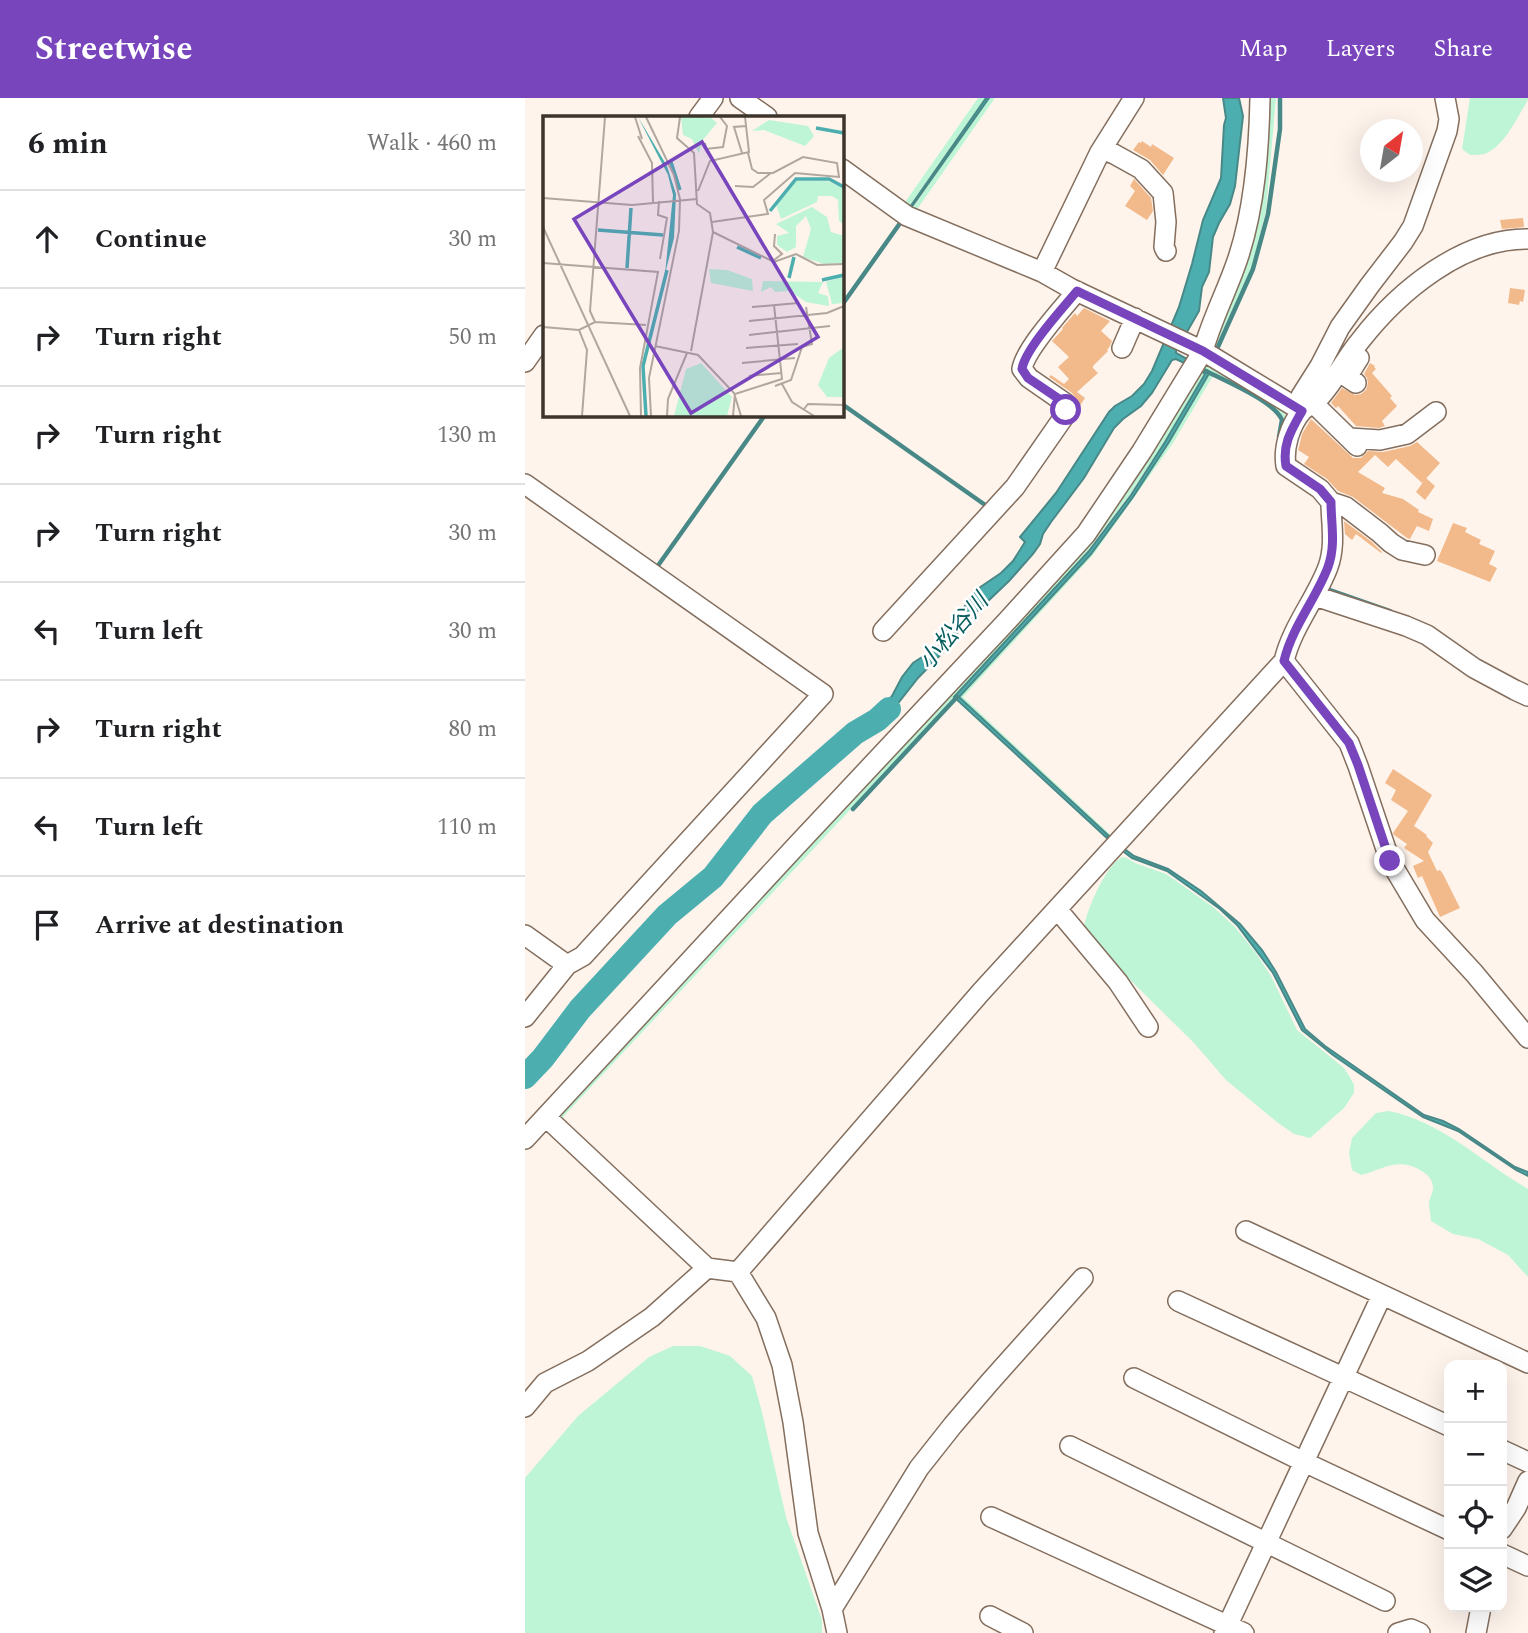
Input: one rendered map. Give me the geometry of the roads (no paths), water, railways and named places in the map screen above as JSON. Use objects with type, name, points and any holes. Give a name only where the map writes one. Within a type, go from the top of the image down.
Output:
[{"type":"street","points":[[700,116],[713,98]]},
{"type":"street","points":[[740,98],[766,116]]},
{"type":"street","points":[[1042,272],[1101,149],[1134,98]]},
{"type":"street","points":[[525,1139],[1086,534],[1142,451],[1207,336],[1240,255],[1254,189],[1260,98]]},
{"type":"street","points":[[1308,407],[1301,396],[1340,327],[1413,226],[1444,143],[1449,119],[1445,98]]},
{"type":"street","points":[[1101,149],[1141,169],[1163,193],[1166,251]]},
{"type":"street","points":[[843,170],[905,214],[1042,272],[1308,407],[1355,444],[1407,434],[1436,412]]},
{"type":"street","points":[[1425,555],[1402,550],[1391,543],[1346,507],[1331,502],[1320,489],[1286,466],[1284,455],[1288,436],[1366,333],[1397,301],[1448,262],[1466,252],[1497,242],[1528,239]]},
{"type":"street","points":[[883,631],[1015,487],[1063,418],[1067,407],[1065,403],[1028,378],[1022,369],[1023,362],[1035,344],[1077,291]]},
{"type":"street","points":[[1122,348],[1138,320]]},
{"type":"street","points":[[1356,383],[1347,377],[1366,347],[1366,333]]},
{"type":"street","points":[[525,362],[543,336]]},
{"type":"street","points":[[525,484],[823,694],[583,956],[568,965],[525,1017]]},
{"type":"street","points":[[999,505],[1028,496]]},
{"type":"street","points":[[739,1272],[981,992],[1284,661],[1288,644],[1329,565],[1333,539],[1331,502]]},
{"type":"street","points":[[1315,596],[1427,635],[1474,668],[1528,696]]},
{"type":"street","points":[[1284,661],[1349,743],[1390,861],[1425,920],[1528,1038]]},
{"type":"street","points":[[1057,909],[1118,982],[1148,1027]]},
{"type":"street","points":[[525,935],[568,965]]},
{"type":"street","points":[[1504,1008],[1528,1024]]},
{"type":"street","points":[[546,1117],[707,1268],[739,1272]]},
{"type":"street","points":[[1246,1231],[1528,1363]]},
{"type":"street","points":[[525,1408],[545,1383],[588,1361],[641,1324],[707,1268]]},
{"type":"street","points":[[739,1272],[766,1318],[782,1364],[808,1533],[838,1633]]},
{"type":"street","points":[[832,1609],[919,1468],[989,1382],[1083,1278]]},
{"type":"street","points":[[991,1517],[1232,1630],[1266,1543],[1382,1295]]},
{"type":"street","points":[[1178,1301],[1444,1424]]},
{"type":"street","points":[[1134,1378],[1444,1528]]},
{"type":"street","points":[[1070,1446],[1385,1601]]},
{"type":"street","points":[[1507,1452],[1528,1462]]},
{"type":"street","points":[[1507,1522],[1528,1481]]},
{"type":"street","points":[[1507,1557],[1528,1566]]},
{"type":"street","points":[[1476,1633],[1480,1612]]},
{"type":"street","points":[[990,1616],[1023,1633]]},
{"type":"street","points":[[1398,1633],[1411,1629],[1420,1633]]},
{"type":"water","points":[[986,98],[989,98],[903,217]]},
{"type":"water","points":[[1223,98],[1239,98],[1243,116],[1235,186],[1230,204],[1213,237],[1209,272],[1202,287],[1199,311],[1176,351],[1189,360],[1186,364],[1172,360],[1141,406],[1114,428],[1084,478],[1043,534],[1033,554],[963,625],[946,649],[918,678],[884,721],[873,730],[860,734],[869,717],[879,712],[913,663],[939,646],[950,625],[979,588],[1013,561],[1025,542],[1020,537],[1056,493],[1109,412],[1132,396],[1152,371],[1179,307],[1203,220],[1221,178],[1226,118]]},
{"type":"water","points":[[1202,368],[1210,372],[1169,442],[1091,554],[959,697],[1109,836],[1107,838],[954,697],[1089,551],[1131,495],[1165,442],[1205,374],[1201,371]]},
{"type":"water","points":[[1122,847],[1134,856],[1168,869],[1201,891],[1240,924],[1276,972],[1305,1029],[1325,1046],[1424,1115],[1459,1129],[1515,1167],[1528,1172],[1528,1176],[1458,1131],[1423,1117],[1333,1055],[1302,1030],[1273,973],[1237,925],[1220,909],[1167,871],[1132,858],[1120,849]]},
{"type":"waterway","points":[[1217,349],[1253,269],[1268,214],[1280,129],[1280,98]]},
{"type":"waterway","points":[[843,304],[903,219]]},
{"type":"waterway","points":[[1206,371],[1248,392],[1277,413],[1282,420],[1279,437]]},
{"type":"waterway","points":[[843,405],[988,507]]},
{"type":"waterway","points":[[657,567],[764,416]]},
{"type":"waterway","points":[[1327,589],[1390,611]]},
{"type":"waterway","points":[[853,809],[957,697]]},
{"type":"waterway","name":"小松谷川","points":[[525,1077],[580,1009],[667,915],[713,877],[762,814],[855,733],[889,709]]}]
